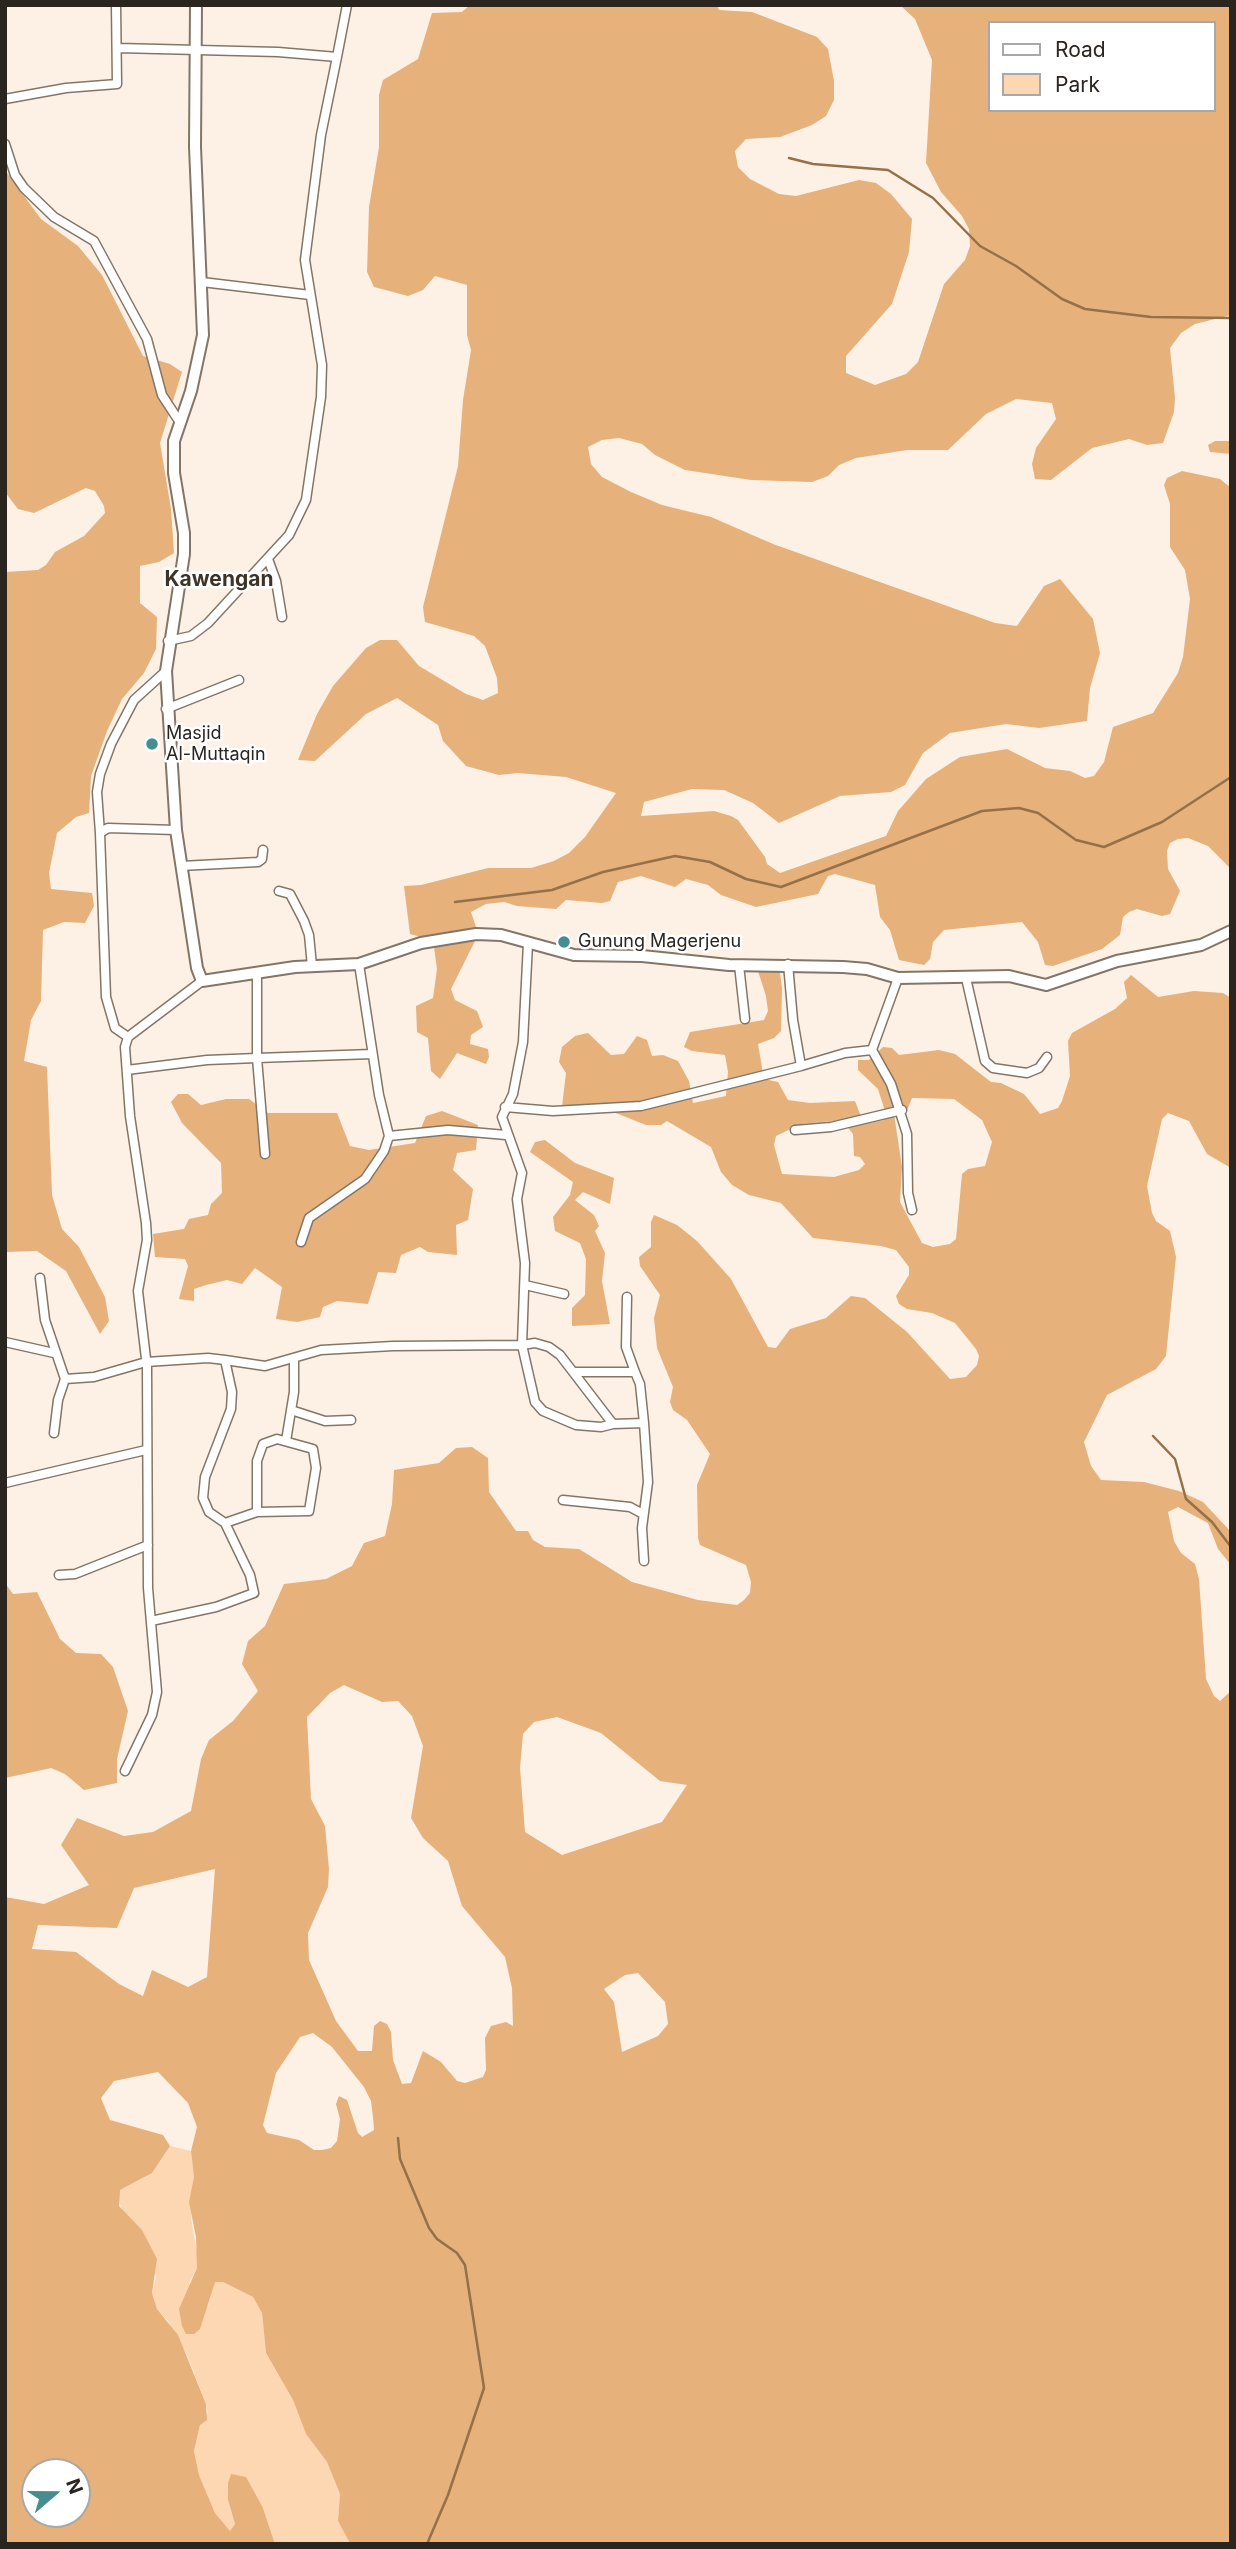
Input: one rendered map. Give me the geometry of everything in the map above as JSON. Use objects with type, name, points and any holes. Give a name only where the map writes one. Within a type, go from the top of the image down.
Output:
[{"type":"main road","points":[[196,5],[195,147],[202,282],[202,350],[179,421],[173,455],[184,533],[184,554],[168,640],[166,709],[176,830],[197,968],[202,981],[312,966],[359,964],[391,951],[457,936],[501,935],[575,955],[642,956],[739,965],[788,964],[867,969],[898,978],[1009,976],[1032,984],[1056,984],[1117,961],[1201,945],[1231,931]]},
{"type":"street","points":[[5,99],[66,88],[114,86],[120,80],[116,5]]},
{"type":"street","points":[[168,640],[196,634],[268,559],[298,521],[306,500],[313,459],[322,365],[305,260],[321,135],[346,5]]},
{"type":"street","points":[[118,47],[337,57]]},
{"type":"street","points":[[5,144],[12,167],[24,188],[54,217],[94,241],[147,339],[162,395],[179,421]]},
{"type":"street","points":[[202,282],[310,295]]},
{"type":"street","points":[[268,559],[276,581],[282,617]]},
{"type":"street","points":[[128,1037],[115,1028],[106,997],[97,792],[107,754],[120,722],[134,700],[166,671]]},
{"type":"street","points":[[166,709],[239,680]]},
{"type":"street","points":[[100,833],[108,828],[176,830]]},
{"type":"street","points":[[181,866],[258,862],[262,859],[263,850]]},
{"type":"street","points":[[279,891],[290,894],[304,921],[309,935],[312,966]]},
{"type":"street","points":[[528,943],[523,1042],[513,1094],[502,1117],[506,1135],[522,1173],[517,1199],[525,1285],[522,1345],[535,1402],[542,1412],[576,1425],[601,1427],[644,1423]]},
{"type":"street","points":[[301,1242],[309,1218],[365,1180],[384,1152],[389,1136],[372,1054],[370,1024],[359,964]]},
{"type":"street","points":[[788,964],[793,1020],[801,1066]]},
{"type":"street","points":[[739,965],[745,1019]]},
{"type":"street","points":[[257,973],[257,1058],[265,1154]]},
{"type":"street","points":[[898,978],[872,1050],[902,1110],[907,1134],[908,1194],[912,1210]]},
{"type":"street","points":[[966,978],[985,1061],[989,1065],[1027,1073],[1039,1068],[1047,1057]]},
{"type":"street","points":[[125,1770],[155,1705],[156,1666],[148,1545],[146,1362],[138,1291],[147,1240],[134,1156],[125,1047],[128,1037],[202,981]]},
{"type":"street","points":[[505,1107],[553,1111],[641,1106],[845,1053],[872,1050]]},
{"type":"street","points":[[127,1070],[207,1060],[372,1054]]},
{"type":"street","points":[[795,1130],[831,1127],[902,1110]]},
{"type":"street","points":[[389,1136],[448,1130],[506,1135]]},
{"type":"street","points":[[40,1278],[43,1311],[54,1353],[65,1379],[58,1400],[54,1433]]},
{"type":"street","points":[[525,1285],[564,1294]]},
{"type":"street","points":[[627,1297],[626,1347],[640,1384],[644,1423],[648,1482],[643,1514],[645,1561]]},
{"type":"street","points":[[5,1342],[54,1353]]},
{"type":"street","points":[[65,1379],[94,1377],[146,1362],[208,1358],[265,1366],[313,1351],[366,1346],[535,1343],[549,1346],[575,1372],[613,1424]]},
{"type":"street","points":[[286,1441],[294,1359]]},
{"type":"street","points":[[151,1621],[216,1607],[252,1595],[254,1585],[225,1523],[209,1512],[204,1498],[205,1477],[231,1409],[232,1392],[225,1360]]},
{"type":"street","points":[[575,1372],[635,1372]]},
{"type":"street","points":[[291,1410],[325,1421],[351,1420]]},
{"type":"street","points":[[225,1523],[257,1512],[298,1514],[309,1511],[312,1506],[315,1452],[309,1446],[269,1440],[263,1444],[257,1461],[257,1512]]},
{"type":"street","points":[[5,1483],[145,1450]]},
{"type":"street","points":[[563,1500],[630,1507],[643,1514]]},
{"type":"street","points":[[59,1575],[87,1570],[148,1545]]},
{"type":"green space","points":[[170,2146],[191,2151],[194,2176],[191,2219],[198,2259],[197,2268],[189,2284],[208,2306],[214,2282],[223,2282],[253,2297],[262,2313],[266,2353],[293,2400],[306,2434],[327,2462],[340,2494],[338,2521],[353,2544],[275,2544],[263,2508],[231,2474],[228,2500],[235,2524],[230,2532],[215,2513],[199,2475],[194,2451],[200,2425],[208,2412],[206,2404],[188,2357],[168,2321],[157,2309],[152,2293],[156,2277],[142,2230],[123,2213],[118,2198],[120,2190],[152,2173]]},
{"type":"shaded area","points":[[470,5],[717,5],[719,10],[752,12],[817,37],[828,49],[834,81],[834,100],[826,116],[812,125],[780,137],[746,139],[735,151],[738,167],[750,179],[779,194],[796,196],[859,180],[876,183],[891,194],[912,219],[909,252],[892,304],[846,356],[846,373],[875,385],[906,374],[918,362],[944,284],[965,260],[970,246],[969,229],[962,216],[941,192],[926,163],[932,60],[915,19],[900,5],[1231,5],[1231,315],[1195,324],[1181,333],[1170,348],[1174,412],[1163,443],[1147,445],[1129,439],[1092,448],[1051,480],[1035,479],[1032,464],[1036,448],[1056,419],[1052,403],[1016,399],[986,414],[948,450],[907,450],[856,458],[839,465],[828,476],[812,482],[751,480],[685,470],[655,455],[642,444],[619,438],[602,440],[588,447],[591,464],[602,477],[631,492],[662,505],[711,517],[773,544],[995,623],[1017,626],[1044,586],[1060,579],[1093,619],[1100,653],[1090,688],[1087,721],[1039,728],[1006,724],[950,733],[923,753],[905,785],[891,792],[840,796],[779,823],[753,803],[724,790],[692,789],[644,802],[641,816],[714,811],[731,816],[738,820],[765,857],[767,864],[780,873],[886,836],[898,811],[926,779],[960,757],[1007,749],[1045,768],[1070,771],[1085,778],[1094,776],[1104,762],[1113,727],[1153,713],[1178,673],[1183,657],[1190,599],[1185,570],[1170,547],[1170,504],[1164,485],[1167,478],[1182,471],[1220,479],[1231,488],[1231,869],[1208,846],[1188,838],[1170,843],[1167,851],[1168,869],[1180,891],[1170,914],[1162,916],[1137,909],[1129,912],[1123,917],[1120,935],[1102,949],[1053,966],[1045,965],[1038,942],[1022,922],[944,930],[933,942],[930,959],[924,965],[899,960],[890,930],[880,917],[875,885],[835,874],[828,876],[818,894],[756,907],[721,895],[708,885],[686,879],[675,887],[641,876],[618,882],[610,901],[602,903],[566,900],[556,909],[517,906],[504,902],[486,904],[471,912],[477,930],[476,939],[451,989],[455,1000],[477,1011],[483,1027],[471,1035],[470,1044],[488,1049],[489,1057],[486,1064],[457,1053],[440,1079],[431,1071],[428,1038],[417,1032],[416,1006],[433,998],[437,969],[433,940],[410,934],[404,886],[421,885],[488,868],[531,868],[554,861],[569,853],[585,837],[616,793],[566,777],[518,773],[499,775],[466,766],[443,741],[438,725],[397,698],[366,714],[315,761],[298,760],[317,714],[333,686],[366,648],[380,640],[397,640],[419,666],[466,694],[483,700],[498,693],[497,678],[485,646],[474,636],[425,622],[423,607],[458,466],[463,400],[471,350],[467,335],[467,285],[435,276],[423,290],[408,296],[374,287],[367,272],[369,207],[379,147],[379,95],[383,80],[418,59],[432,13],[462,12]]},
{"type":"shaded area","points":[[5,170],[41,219],[78,246],[102,275],[143,356],[170,364],[182,372],[160,443],[171,509],[174,553],[159,562],[140,566],[140,603],[157,617],[156,649],[144,673],[122,699],[107,731],[91,776],[89,813],[76,817],[57,833],[49,873],[51,889],[92,893],[94,906],[85,923],[64,922],[43,930],[41,1001],[31,1020],[24,1061],[47,1067],[52,1195],[62,1229],[79,1247],[105,1297],[109,1321],[100,1334],[66,1271],[37,1251],[5,1252],[5,572],[38,570],[46,565],[55,552],[84,536],[105,513],[95,491],[86,488],[34,513],[18,509],[5,492]]},
{"type":"shaded area","points":[[1215,441],[1231,441],[1231,454],[1210,452],[1208,445]]},
{"type":"shaded area","points":[[773,967],[780,973],[782,988],[781,1031],[774,1038],[758,1044],[764,1079],[778,1082],[788,1100],[810,1103],[855,1101],[860,1114],[870,1123],[884,1120],[884,1108],[878,1089],[858,1070],[858,1060],[869,1060],[883,1047],[892,1048],[899,1055],[939,1050],[955,1054],[991,1082],[1001,1083],[1024,1094],[1040,1114],[1058,1108],[1062,1101],[1070,1076],[1068,1041],[1072,1033],[1115,1009],[1127,998],[1124,982],[1131,975],[1158,997],[1194,991],[1223,993],[1231,998],[1231,1168],[1207,1154],[1189,1121],[1168,1113],[1162,1119],[1147,1186],[1152,1213],[1156,1221],[1170,1231],[1176,1257],[1166,1356],[1156,1369],[1107,1395],[1084,1442],[1091,1466],[1101,1480],[1144,1482],[1179,1491],[1203,1502],[1231,1532],[1231,1565],[1218,1549],[1208,1523],[1178,1507],[1168,1512],[1174,1541],[1181,1553],[1195,1564],[1199,1579],[1206,1679],[1214,1696],[1220,1701],[1231,1691],[1231,2544],[350,2543],[338,2521],[340,2494],[327,2462],[306,2434],[293,2400],[266,2353],[262,2313],[253,2297],[223,2282],[215,2282],[200,2329],[194,2334],[186,2334],[182,2326],[179,2309],[197,2268],[196,2237],[189,2202],[194,2177],[191,2151],[197,2127],[188,2103],[158,2072],[114,2081],[101,2098],[110,2120],[163,2135],[170,2146],[152,2173],[120,2190],[119,2206],[142,2230],[157,2259],[152,2293],[157,2309],[178,2335],[206,2404],[207,2420],[200,2425],[194,2451],[199,2475],[215,2513],[230,2531],[235,2524],[228,2500],[228,2483],[231,2474],[246,2477],[263,2508],[275,2544],[5,2544],[5,1897],[44,1904],[89,1885],[61,1845],[77,1818],[124,1836],[153,1832],[191,1811],[201,1759],[209,1740],[233,1721],[258,1691],[242,1664],[248,1641],[265,1626],[284,1584],[326,1579],[352,1566],[364,1543],[385,1536],[392,1504],[394,1470],[439,1463],[456,1448],[472,1447],[488,1458],[489,1492],[516,1531],[528,1531],[533,1540],[545,1547],[579,1549],[632,1582],[698,1600],[737,1605],[744,1600],[750,1593],[751,1582],[746,1565],[700,1545],[698,1538],[697,1485],[710,1454],[687,1420],[673,1410],[670,1402],[673,1387],[657,1348],[654,1318],[660,1295],[640,1266],[639,1257],[651,1247],[651,1222],[654,1215],[677,1225],[697,1241],[731,1279],[768,1347],[776,1348],[790,1329],[826,1318],[851,1296],[865,1298],[907,1332],[950,1379],[966,1377],[977,1365],[979,1356],[976,1349],[955,1323],[932,1313],[907,1309],[899,1304],[896,1296],[909,1275],[909,1267],[896,1250],[813,1238],[781,1203],[749,1195],[732,1185],[721,1172],[711,1147],[667,1121],[661,1125],[646,1125],[598,1106],[562,1107],[566,1073],[559,1062],[562,1047],[575,1036],[588,1033],[611,1055],[624,1054],[637,1036],[647,1040],[652,1056],[663,1055],[678,1061],[689,1081],[693,1103],[726,1096],[728,1072],[725,1055],[692,1051],[684,1047],[690,1032],[764,1020],[768,1011],[758,971]],"holes":[[[912,1098],[954,1099],[982,1120],[992,1142],[985,1166],[968,1169],[962,1174],[956,1239],[950,1244],[933,1247],[922,1243],[900,1202],[902,1167],[894,1114],[908,1108]],[[842,1120],[853,1134],[854,1156],[860,1157],[865,1164],[859,1170],[834,1177],[782,1174],[774,1145],[776,1136],[801,1124]],[[344,1685],[382,1702],[398,1701],[412,1716],[423,1746],[411,1818],[423,1838],[448,1861],[462,1906],[505,1957],[512,1988],[513,2026],[506,2022],[491,2026],[485,2038],[486,2070],[483,2077],[465,2083],[457,2081],[441,2062],[423,2051],[411,2083],[402,2084],[393,2060],[391,2032],[387,2024],[380,2021],[374,2026],[372,2051],[358,2051],[336,2021],[309,1960],[308,1933],[328,1887],[329,1869],[325,1826],[311,1799],[307,1717],[330,1693]],[[557,1717],[601,1733],[660,1781],[687,1785],[662,1822],[562,1855],[525,1832],[520,1768],[523,1734],[534,1722]],[[215,1869],[207,1977],[188,1987],[152,1970],[143,1996],[119,1984],[76,1952],[32,1949],[38,1925],[117,1928],[134,1888]],[[638,1973],[665,2002],[668,2024],[658,2036],[622,2052],[614,2002],[604,1989],[625,1975]],[[313,2033],[332,2047],[364,2087],[371,2101],[374,2130],[362,2137],[358,2133],[347,2100],[339,2096],[336,2104],[340,2119],[337,2141],[331,2148],[314,2150],[299,2140],[267,2133],[263,2125],[276,2073],[300,2037]]]},
{"type":"shaded area","points":[[178,1094],[188,1094],[201,1105],[226,1099],[249,1099],[268,1113],[337,1113],[350,1146],[369,1150],[415,1143],[426,1116],[442,1111],[478,1125],[476,1150],[457,1153],[453,1170],[473,1189],[468,1220],[456,1225],[457,1255],[428,1252],[420,1247],[401,1255],[396,1273],[378,1272],[368,1304],[337,1301],[323,1307],[320,1317],[297,1322],[276,1319],[282,1287],[255,1268],[242,1284],[227,1280],[206,1285],[194,1289],[194,1301],[179,1299],[188,1266],[185,1259],[155,1257],[153,1234],[184,1229],[189,1219],[208,1215],[211,1204],[222,1193],[221,1163],[182,1123],[171,1102]]},
{"type":"shaded area","points":[[545,1140],[575,1163],[614,1178],[610,1204],[583,1192],[575,1200],[594,1215],[599,1226],[595,1231],[605,1253],[602,1281],[610,1324],[572,1326],[572,1308],[585,1295],[586,1259],[580,1243],[555,1231],[553,1217],[570,1195],[573,1182],[530,1152],[535,1142]]},
{"type":"shaded area","points":[[5,1583],[13,1594],[37,1592],[60,1639],[76,1653],[101,1654],[113,1667],[128,1711],[117,1759],[117,1783],[84,1790],[65,1774],[51,1768],[5,1778]]},
{"type":"waterway","points":[[789,158],[813,164],[888,170],[933,198],[980,246],[1016,266],[1062,299],[1085,309],[1151,317],[1231,318]]},
{"type":"waterway","points":[[455,902],[552,890],[603,872],[675,856],[710,862],[746,879],[781,887],[982,811],[1019,808],[1038,813],[1076,840],[1104,847],[1162,822],[1231,777]]},
{"type":"waterway","points":[[1153,1436],[1175,1459],[1186,1499],[1212,1522],[1231,1547]]},
{"type":"waterway","points":[[398,2138],[400,2159],[429,2228],[437,2239],[457,2253],[465,2265],[484,2388],[448,2495],[427,2544]]},
{"type":"place","name":"Masjid Al-Muttaqin","points":[[152,744]]},
{"type":"place","name":"Gunung Magerjenu","points":[[564,942]]},
{"type":"district","name":"Kawengan","points":[[219,580]]}]
